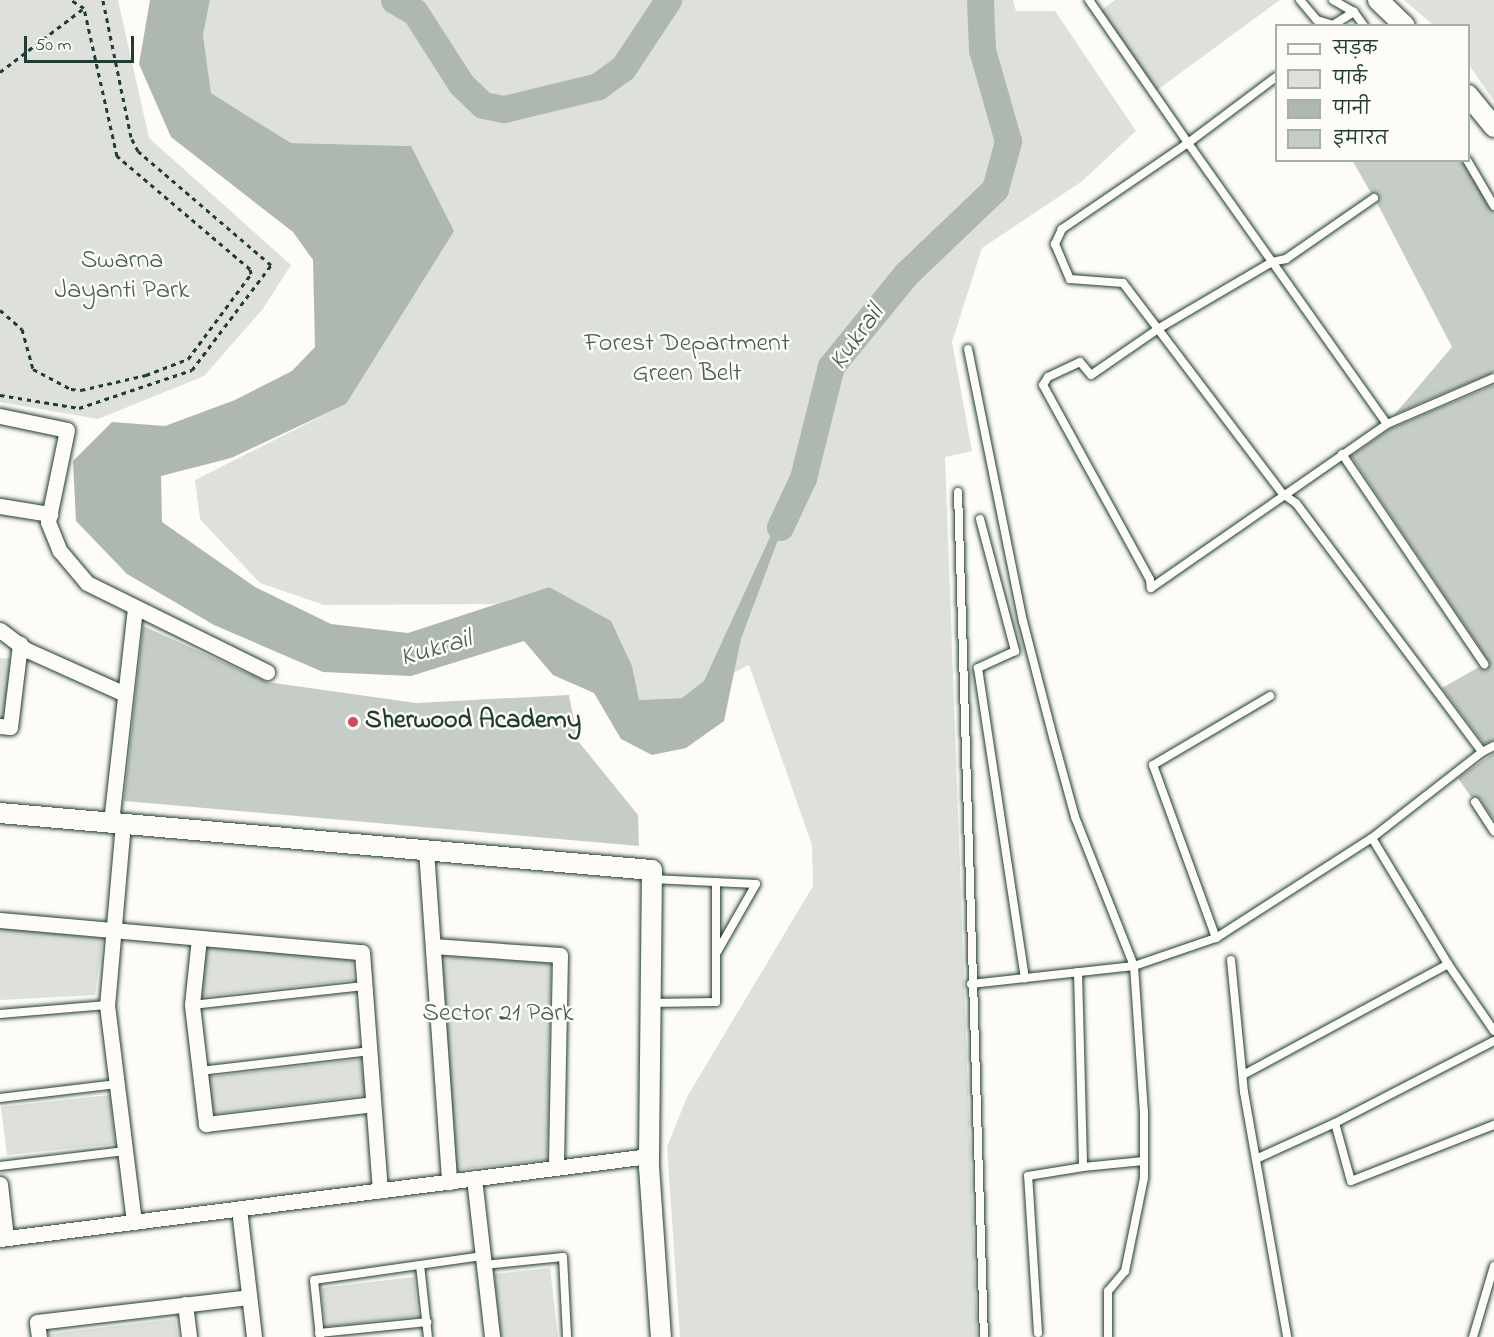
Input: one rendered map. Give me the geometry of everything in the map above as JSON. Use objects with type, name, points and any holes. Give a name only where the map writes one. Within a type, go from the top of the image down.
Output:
[{"type":"street","points":[[1378,0],[1403,24]]},
{"type":"street","points":[[1470,97],[1494,126]]},
{"type":"street","points":[[0,417],[67,430],[48,522],[60,551],[87,583],[267,672]]},
{"type":"street","points":[[0,506],[50,514]]},
{"type":"street","points":[[134,1222],[107,1005],[114,930],[117,822],[125,694],[135,607]]},
{"type":"street","points":[[0,630],[20,644],[125,694]]},
{"type":"street","points":[[0,726],[10,727],[20,644]]},
{"type":"street","points":[[0,813],[652,870],[649,1156],[661,1337]]},
{"type":"street","points":[[426,850],[448,1182]]},
{"type":"street","points":[[0,920],[362,952],[380,1190]]},
{"type":"street","points":[[199,938],[192,1005],[206,1124],[373,1104]]},
{"type":"street","points":[[433,946],[560,955],[556,1168]]},
{"type":"street","points":[[0,1184],[3,1239],[649,1156]]},
{"type":"street","points":[[474,1178],[492,1337]]},
{"type":"street","points":[[239,1209],[254,1337]]},
{"type":"street","points":[[39,1337],[37,1322],[249,1297]]},
{"type":"street","points":[[185,1305],[189,1337]]},
{"type":"lane","points":[[1089,0],[1387,424]]},
{"type":"lane","points":[[1300,0],[1317,20],[1330,24]]},
{"type":"lane","points":[[1333,0],[1354,12],[1363,24]]},
{"type":"lane","points":[[1335,24],[1354,12]]},
{"type":"lane","points":[[1275,78],[1188,143],[1062,229],[1055,244],[1070,279],[1123,283],[1283,494],[1296,503],[1482,752]]},
{"type":"lane","points":[[1468,162],[1494,206]]},
{"type":"lane","points":[[1374,198],[1286,259],[1272,262],[1158,329],[1091,375],[1080,362],[1048,377],[1043,386],[1150,580],[1151,588],[1283,494],[1387,424],[1494,378]]},
{"type":"lane","points":[[968,349],[1023,621],[1053,737],[1075,817],[1134,966],[1144,1161],[1125,1271],[1108,1291],[1108,1337]]},
{"type":"lane","points":[[1342,454],[1484,664]]},
{"type":"lane","points":[[958,492],[971,984],[984,1337]]},
{"type":"lane","points":[[980,519],[1015,651],[978,669],[1025,978]]},
{"type":"lane","points":[[1216,938],[1153,765],[1270,696]]},
{"type":"lane","points":[[971,984],[1134,966],[1216,938],[1372,838],[1482,752],[1494,746]]},
{"type":"lane","points":[[1474,802],[1494,831]]},
{"type":"lane","points":[[1372,838],[1448,964],[1494,1031]]},
{"type":"lane","points":[[651,879],[756,884],[717,953]]},
{"type":"lane","points":[[650,1003],[716,1002],[716,882]]},
{"type":"lane","points":[[1231,960],[1243,1075],[1287,1337]]},
{"type":"lane","points":[[1243,1075],[1448,964]]},
{"type":"lane","points":[[1078,972],[1083,1167]]},
{"type":"lane","points":[[192,1005],[364,986]]},
{"type":"lane","points":[[0,1014],[107,1005]]},
{"type":"lane","points":[[1256,1160],[1335,1123],[1494,1041]]},
{"type":"lane","points":[[200,1071],[369,1052]]},
{"type":"lane","points":[[0,1098],[117,1084]]},
{"type":"lane","points":[[1335,1123],[1351,1181],[1494,1125]]},
{"type":"lane","points":[[0,1166],[125,1151]]},
{"type":"lane","points":[[1038,1333],[1028,1176],[1083,1167],[1144,1161]]},
{"type":"lane","points":[[427,1322],[319,1335],[314,1280],[420,1265],[563,1257],[567,1337]]},
{"type":"lane","points":[[420,1265],[429,1337]]},
{"type":"lane","points":[[1473,1337],[1494,1266]]},
{"type":"path","points":[[0,310],[22,329],[33,369],[71,389],[89,389],[188,359],[251,274],[250,268],[117,156],[84,8],[71,0]]},
{"type":"path","points":[[0,395],[79,408],[192,370],[272,265],[138,151],[131,137],[104,0]]},
{"type":"path","points":[[0,72],[84,8]]},
{"type":"green space","name":"Swarna Jayanti Park","points":[[0,0],[118,0],[149,138],[291,265],[262,310],[204,376],[98,419],[0,402]]},
{"type":"green space","name":"Forest Department Green Belt","points":[[210,0],[1013,0],[1016,11],[1055,11],[1136,131],[1081,182],[982,248],[952,342],[972,451],[945,457],[977,1337],[680,1337],[667,1147],[687,1097],[813,886],[812,845],[749,665],[682,698],[638,700],[632,666],[549,587],[496,604],[324,605],[260,583],[200,519],[195,480],[346,404],[411,146],[291,143],[211,93],[203,35]]},
{"type":"green space","points":[[1115,0],[1280,0],[1153,93],[1098,13]]},
{"type":"green space","points":[[1404,0],[1494,0],[1494,101],[1470,66],[1470,24],[1432,24]]},
{"type":"green space","points":[[0,658],[12,659],[6,722],[0,721]]},
{"type":"green space","points":[[0,928],[103,938],[95,995],[0,1000]]},
{"type":"green space","points":[[204,946],[352,959],[353,980],[198,997]]},
{"type":"green space","name":"Sector 21 Park","points":[[442,956],[551,963],[547,1160],[456,1170]]},
{"type":"green space","points":[[361,1059],[366,1095],[213,1114],[208,1077]]},
{"type":"green space","points":[[110,1095],[115,1144],[7,1155],[1,1107]]},
{"type":"green space","points":[[550,1268],[558,1337],[501,1337],[494,1274]]},
{"type":"green space","points":[[414,1277],[418,1316],[326,1327],[321,1288]]},
{"type":"green space","points":[[175,1319],[178,1337],[49,1337],[48,1334]]},
{"type":"water","points":[[150,0],[210,0],[203,35],[211,93],[291,143],[411,146],[454,231],[346,404],[231,458],[161,476],[162,522],[255,587],[331,624],[408,633],[549,587],[611,621],[632,666],[639,700],[682,698],[704,681],[782,511],[795,494],[741,639],[724,721],[686,748],[652,755],[621,739],[594,693],[553,675],[524,641],[411,676],[323,672],[214,625],[127,574],[76,521],[73,461],[112,422],[165,426],[235,400],[292,371],[315,347],[313,260],[293,232],[171,137],[139,64]]},
{"type":"building","points":[[1353,162],[1462,162],[1494,212],[1494,372],[1395,414],[1452,347],[1377,203],[1379,195],[1371,193]]},
{"type":"building","points":[[1494,385],[1494,740],[1484,744],[1442,688],[1479,667],[1487,669],[1489,661],[1351,456],[1390,429]]},
{"type":"building","name":"Sherwood Academy","points":[[143,626],[267,682],[416,703],[569,695],[578,741],[638,815],[639,846],[124,801]]},
{"type":"building","points":[[1494,753],[1494,820],[1480,799],[1471,797],[1458,778]]},
{"type":"waterway","points":[[394,0],[415,12],[461,84],[483,105],[504,109],[598,86],[623,68],[668,0]]},
{"type":"waterway","name":"Kukrail","points":[[780,527],[803,478],[831,366],[906,274],[995,189],[1008,141],[982,50],[980,0]]},
{"type":"place","name":"Sherwood Academy","points":[[353,722]]}]
